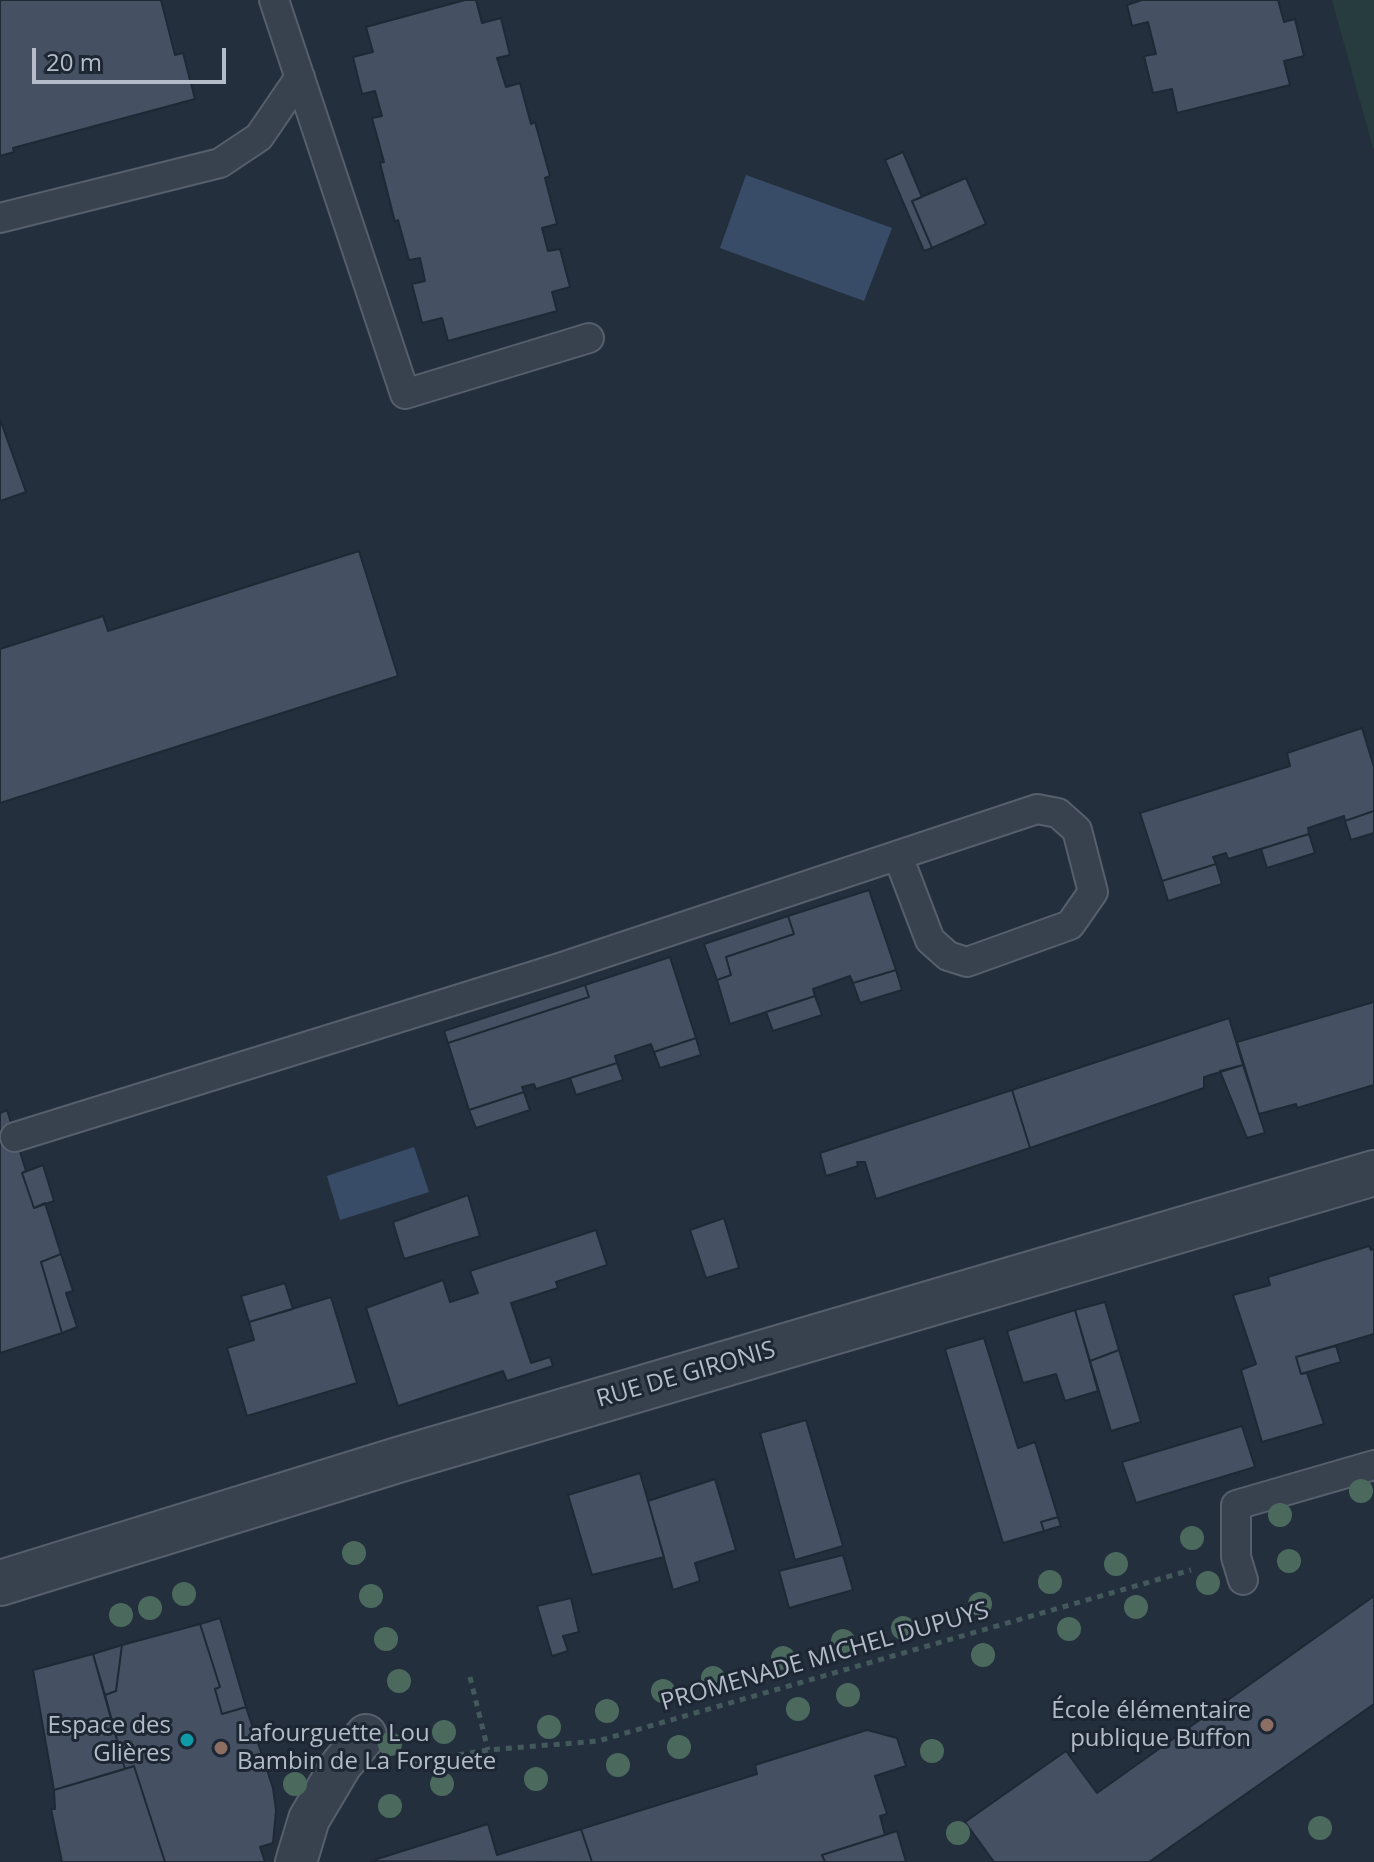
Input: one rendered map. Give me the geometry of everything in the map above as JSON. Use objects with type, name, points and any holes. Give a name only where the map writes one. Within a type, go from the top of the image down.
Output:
[{"type":"street","name":"RUE DE GIRONIS","points":[[0,1583],[401,1459],[1374,1173]]},
{"type":"street","points":[[296,1862],[309,1819],[341,1765],[366,1735]]},
{"type":"lane","points":[[274,0],[405,394],[589,338]]},
{"type":"lane","points":[[0,218],[220,163],[259,137],[300,77]]},
{"type":"lane","points":[[15,1137],[559,968],[1037,809],[1058,813],[1077,830],[1093,892],[1070,925],[967,962],[948,956],[930,940],[898,856]]},
{"type":"lane","points":[[1240,1569],[1236,1505],[1374,1465]]},
{"type":"path","name":"PROMENADE MICHEL DUPUYS","points":[[409,1763],[488,1750],[598,1741],[1240,1569]]},
{"type":"path","points":[[470,1677],[488,1750]]},
{"type":"green space","points":[[1332,0],[1374,0],[1374,148],[1373,148]]},
{"type":"water","points":[[746,175],[892,228],[864,301],[720,248]]},
{"type":"water","points":[[414,1147],[429,1192],[340,1220],[327,1176]]},
{"type":"building","points":[[0,0],[161,0],[175,55],[183,53],[195,99],[13,148],[14,152],[0,156]]},
{"type":"building","points":[[465,0],[476,0],[482,23],[501,18],[510,55],[497,58],[506,87],[520,83],[531,124],[535,122],[550,176],[545,178],[557,224],[542,228],[548,251],[560,249],[570,287],[552,292],[557,311],[448,341],[442,318],[422,323],[412,284],[425,281],[420,258],[409,260],[398,220],[395,222],[372,118],[382,116],[375,91],[362,94],[353,57],[373,52],[366,27]]},
{"type":"building","points":[[1142,0],[1278,0],[1284,22],[1295,19],[1304,56],[1284,61],[1290,85],[1177,113],[1172,89],[1153,93],[1144,56],[1156,54],[1148,22],[1132,26],[1127,5]]},
{"type":"building","points":[[903,152],[922,197],[912,201],[932,248],[924,251],[885,160]]},
{"type":"building","points":[[966,178],[986,224],[932,248],[912,201]]},
{"type":"building","points":[[0,419],[26,492],[0,501]]},
{"type":"building","points":[[359,551],[398,676],[0,803],[0,649],[103,616],[108,631]]},
{"type":"building","points":[[1362,728],[1374,767],[1374,811],[1345,821],[1344,816],[1308,828],[1309,834],[1228,859],[1226,853],[1213,857],[1216,864],[1162,881],[1140,813],[1290,766],[1287,753]]},
{"type":"building","points":[[1374,811],[1374,833],[1351,840],[1345,821]]},
{"type":"building","points":[[1309,834],[1315,853],[1267,868],[1261,849]]},
{"type":"building","points":[[1216,864],[1222,884],[1168,901],[1162,881]]},
{"type":"building","points":[[869,890],[896,970],[853,983],[850,976],[813,989],[815,996],[730,1024],[717,980],[731,975],[726,957],[794,934],[788,916]]},
{"type":"building","points":[[788,916],[794,934],[726,957],[731,975],[717,980],[704,944]]},
{"type":"building","points":[[670,957],[696,1038],[654,1052],[651,1044],[615,1056],[617,1063],[536,1089],[534,1084],[522,1087],[524,1092],[469,1110],[448,1043],[589,997],[585,985]]},
{"type":"building","points":[[896,970],[902,990],[860,1003],[853,983]]},
{"type":"building","points":[[585,985],[589,997],[448,1043],[444,1031]]},
{"type":"building","points":[[815,996],[822,1015],[773,1031],[766,1012]]},
{"type":"building","points":[[1374,1002],[1374,1085],[1297,1108],[1296,1104],[1259,1114],[1237,1042]]},
{"type":"building","points":[[1229,1018],[1243,1065],[1204,1077],[1204,1088],[1030,1148],[1012,1090]]},
{"type":"building","points":[[696,1038],[701,1055],[660,1068],[654,1052]]},
{"type":"building","points":[[617,1063],[623,1080],[576,1095],[570,1078]]},
{"type":"building","points":[[1243,1065],[1265,1133],[1247,1138],[1220,1071]]},
{"type":"building","points":[[1012,1090],[1030,1148],[876,1199],[865,1162],[857,1162],[858,1166],[826,1176],[820,1153]]},
{"type":"building","points":[[524,1092],[530,1110],[476,1128],[469,1110]]},
{"type":"building","points":[[7,1110],[34,1208],[45,1203],[61,1254],[41,1262],[62,1333],[0,1353],[0,1113]]},
{"type":"building","points":[[43,1165],[54,1201],[34,1208],[22,1173]]},
{"type":"building","points":[[468,1195],[480,1236],[404,1259],[393,1222]]},
{"type":"building","points":[[724,1218],[739,1268],[706,1278],[690,1230]]},
{"type":"building","points":[[596,1230],[607,1265],[556,1282],[558,1288],[511,1303],[531,1363],[550,1357],[553,1366],[507,1381],[503,1371],[398,1406],[366,1308],[443,1280],[450,1302],[478,1293],[470,1271]]},
{"type":"building","points":[[1369,1246],[1371,1250],[1374,1249],[1374,1334],[1296,1357],[1301,1374],[1307,1373],[1324,1424],[1262,1442],[1241,1370],[1256,1364],[1233,1295],[1270,1285],[1268,1277]]},
{"type":"building","points":[[61,1254],[73,1291],[66,1293],[77,1327],[62,1333],[41,1262]]},
{"type":"building","points":[[285,1283],[293,1309],[249,1322],[241,1296]]},
{"type":"building","points":[[331,1297],[357,1383],[247,1416],[227,1348],[254,1340],[249,1322]]},
{"type":"building","points":[[1105,1302],[1119,1350],[1090,1361],[1075,1310]]},
{"type":"building","points":[[1075,1310],[1098,1391],[1065,1401],[1056,1374],[1023,1383],[1007,1331]]},
{"type":"building","points":[[984,1338],[1018,1448],[1035,1442],[1058,1517],[1041,1522],[1044,1531],[1003,1543],[945,1349]]},
{"type":"building","points":[[1336,1346],[1341,1362],[1301,1374],[1296,1357]]},
{"type":"building","points":[[1119,1350],[1141,1422],[1111,1431],[1090,1361]]},
{"type":"building","points":[[806,1420],[843,1546],[795,1560],[760,1433]]},
{"type":"building","points":[[1242,1426],[1255,1467],[1136,1503],[1122,1462]]},
{"type":"building","points":[[640,1473],[664,1557],[592,1575],[568,1495]]},
{"type":"building","points":[[715,1479],[736,1550],[695,1563],[700,1581],[673,1590],[648,1501]]},
{"type":"building","points":[[1058,1517],[1061,1526],[1044,1531],[1041,1522]]},
{"type":"building","points":[[843,1555],[853,1590],[789,1608],[779,1571]]},
{"type":"building","points":[[1374,1596],[1374,1704],[1149,1862],[994,1862],[965,1822],[1066,1751],[1097,1793]]},
{"type":"building","points":[[571,1598],[579,1632],[563,1636],[568,1651],[552,1656],[537,1606]]},
{"type":"building","points":[[220,1618],[246,1707],[222,1714],[215,1689],[220,1687],[200,1624]]},
{"type":"building","name":"Espace des Glières","points":[[200,1624],[220,1687],[215,1689],[222,1714],[246,1707],[273,1788],[276,1810],[273,1843],[260,1847],[265,1862],[165,1862],[134,1766],[125,1769],[105,1695],[116,1691],[122,1645]]},
{"type":"building","points":[[122,1645],[116,1691],[105,1695],[93,1654]]},
{"type":"building","points":[[93,1654],[125,1769],[54,1790],[33,1670]]},
{"type":"building","points":[[867,1730],[897,1738],[906,1766],[875,1776],[887,1814],[880,1816],[885,1835],[822,1855],[825,1862],[592,1862],[581,1829],[757,1774],[755,1765]]},
{"type":"building","points":[[134,1766],[165,1862],[62,1862],[51,1809],[55,1809],[54,1790]]},
{"type":"building","points":[[488,1824],[497,1855],[581,1829],[592,1862],[371,1861]]},
{"type":"building","points":[[897,1831],[906,1862],[825,1862],[822,1855]]},
{"type":"place","name":"École élémentaire publique Buffon","points":[[1267,1725]]},
{"type":"place","name":"Espace des Glières","points":[[187,1740]]},
{"type":"place","name":"Lafourguette Lou Bambin de La Forguete","points":[[221,1748]]}]
